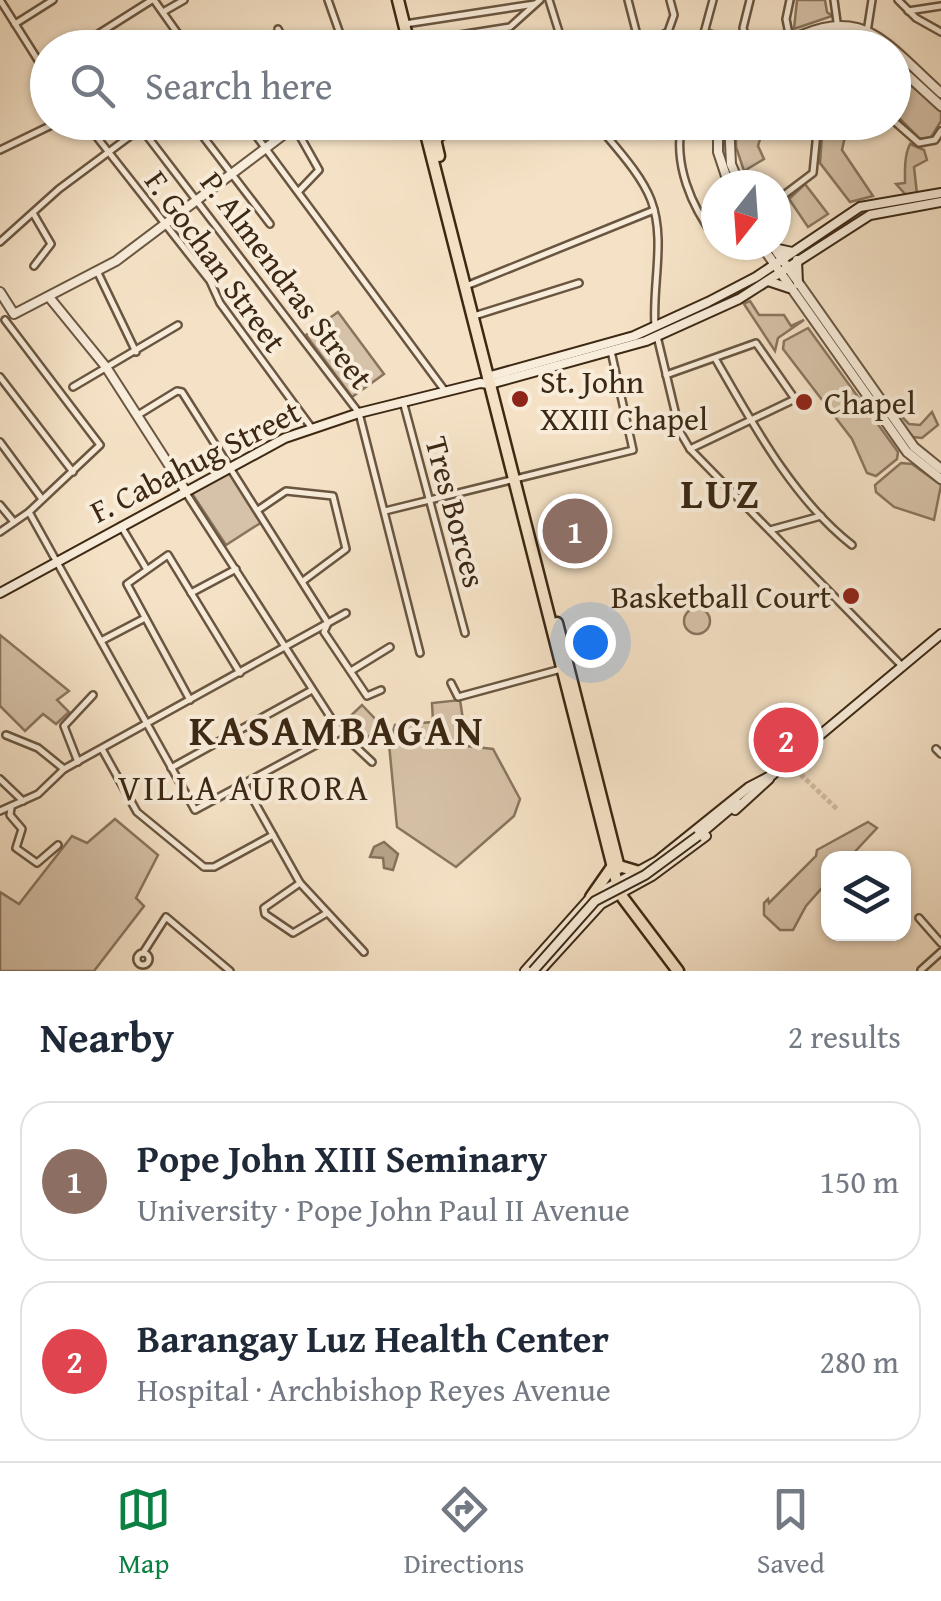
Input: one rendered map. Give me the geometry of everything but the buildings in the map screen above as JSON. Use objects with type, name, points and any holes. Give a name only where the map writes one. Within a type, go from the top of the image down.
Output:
[{"type":"main road","points":[[396,0],[405,30]]},
{"type":"main road","points":[[396,0],[404,30]]},
{"type":"main road","points":[[815,30],[838,22],[870,30]]},
{"type":"main road","points":[[911,66],[941,93]]},
{"type":"main road","points":[[911,79],[941,106]]},
{"type":"main road","points":[[0,292],[14,314],[98,272],[277,140]]},
{"type":"main road","points":[[432,140],[622,887],[678,971]]},
{"type":"main road","points":[[718,140],[724,170]]},
{"type":"main road","points":[[730,140],[734,170]]},
{"type":"main road","points":[[490,380],[611,351],[765,276],[860,207],[941,193]]},
{"type":"main road","points":[[791,255],[870,214],[941,202]]},
{"type":"main road","points":[[793,286],[794,256]]},
{"type":"main road","points":[[765,276],[769,260]]},
{"type":"main road","points":[[777,260],[906,452],[941,478]]},
{"type":"main road","points":[[765,276],[793,286],[914,447],[941,468]]},
{"type":"main road","points":[[48,296],[106,368],[185,490]]},
{"type":"main road","points":[[490,380],[656,331]]},
{"type":"main road","name":"F. Cabahug Street","points":[[0,593],[229,466],[310,427],[490,380]]},
{"type":"main road","points":[[536,971],[595,901],[645,875],[772,775],[791,766],[941,634]]},
{"type":"main road","points":[[525,971],[593,901],[701,840],[772,775]]},
{"type":"main road","points":[[616,866],[644,873]]},
{"type":"main road","points":[[536,971],[616,866]]},
{"type":"street","points":[[0,0],[30,46]]},
{"type":"street","points":[[15,24],[53,0]]},
{"type":"street","points":[[105,30],[153,0],[176,30]]},
{"type":"street","points":[[163,12],[184,0]]},
{"type":"street","points":[[328,0],[338,30]]},
{"type":"street","points":[[549,0],[558,30]]},
{"type":"street","points":[[628,0],[636,30]]},
{"type":"street","points":[[669,30],[674,16],[670,0]]},
{"type":"street","points":[[705,30],[713,0]]},
{"type":"street","points":[[744,30],[750,0]]},
{"type":"street","points":[[788,30],[790,0]]},
{"type":"street","points":[[834,0],[838,22]]},
{"type":"street","points":[[868,28],[872,0]]},
{"type":"street","points":[[898,0],[908,12],[941,32]]},
{"type":"street","points":[[404,24],[537,2]]},
{"type":"street","points":[[494,30],[510,27],[537,2]]},
{"type":"street","points":[[908,12],[941,6]]},
{"type":"street","points":[[911,136],[919,143],[936,140],[941,132]]},
{"type":"street","points":[[0,150],[30,136]]},
{"type":"street","name":"F. Gochan Street","points":[[98,140],[210,281],[220,303],[310,427]]},
{"type":"street","points":[[0,242],[125,140]]},
{"type":"street","name":"P. Almendras Street","points":[[147,140],[199,201],[359,413]]},
{"type":"street","points":[[206,140],[270,224]]},
{"type":"street","points":[[260,140],[445,391]]},
{"type":"street","points":[[299,191],[320,170],[303,140]]},
{"type":"street","points":[[433,144],[438,140]]},
{"type":"street","points":[[610,140],[641,182],[654,210],[658,235],[656,331],[680,432],[690,449],[902,666]]},
{"type":"street","points":[[680,140],[682,176],[701,211]]},
{"type":"street","points":[[791,190],[813,173],[816,140]]},
{"type":"street","points":[[468,285],[654,210]]},
{"type":"street","points":[[33,212],[51,244],[34,266]]},
{"type":"street","points":[[98,272],[136,352]]},
{"type":"street","points":[[476,316],[579,283]]},
{"type":"street","points":[[0,532],[29,512],[100,446],[3,322],[14,314]]},
{"type":"street","points":[[74,386],[178,325]]},
{"type":"street","points":[[666,375],[756,343],[795,399],[690,449]]},
{"type":"street","points":[[385,511],[633,450],[611,351]]},
{"type":"street","points":[[716,360],[753,421],[821,516],[852,546]]},
{"type":"street","points":[[0,377],[73,472]]},
{"type":"street","points":[[137,416],[180,391],[328,623]]},
{"type":"street","name":"Tres Borces","points":[[404,402],[464,634]]},
{"type":"street","points":[[359,413],[420,654]]},
{"type":"street","points":[[0,442],[42,499]]},
{"type":"street","points":[[185,490],[340,732],[372,762]]},
{"type":"street","points":[[258,510],[286,492],[333,496],[346,549],[303,581]]},
{"type":"street","points":[[0,505],[14,522]]},
{"type":"street","points":[[29,512],[197,810],[340,732]]},
{"type":"street","points":[[770,530],[821,516]]},
{"type":"street","points":[[121,526],[146,568]]},
{"type":"street","points":[[190,700],[126,584],[168,555],[240,673]]},
{"type":"street","points":[[191,593],[236,569]]},
{"type":"street","points":[[0,810],[24,802],[64,769],[346,613]]},
{"type":"street","points":[[102,640],[145,618]]},
{"type":"street","points":[[328,623],[324,632],[365,693],[370,697],[382,690]]},
{"type":"street","points":[[351,671],[390,648]]},
{"type":"street","points":[[451,684],[458,698],[565,668]]},
{"type":"street","points":[[170,768],[312,690]]},
{"type":"street","points":[[78,762],[64,726],[93,695]]},
{"type":"street","points":[[6,735],[38,748],[64,769]]},
{"type":"street","points":[[102,748],[137,812],[204,867],[214,867],[273,834]]},
{"type":"street","points":[[0,779],[24,802]]},
{"type":"street","points":[[245,784],[300,883],[364,952]]},
{"type":"street","points":[[11,808],[10,815],[22,828],[16,848],[37,863],[58,845]]},
{"type":"street","points":[[300,883],[264,908],[265,914],[293,932],[327,913]]},
{"type":"street","points":[[144,954],[166,917],[230,971]]},
{"type":"street","points":[[919,918],[941,943]]},
{"type":"street","points":[[921,970],[941,952]]},
{"type":"street","points":[[210,971],[218,961]]},
{"type":"shaded area","points":[[797,0],[825,0],[832,16],[794,29]]},
{"type":"shaded area","points":[[911,85],[941,111],[941,121],[930,139],[919,138],[911,130]]},
{"type":"shaded area","points":[[736,140],[760,140],[758,146],[764,159],[744,170]]},
{"type":"shaded area","points":[[822,140],[844,140],[842,150],[873,196],[850,202],[820,163]]},
{"type":"shaded area","points":[[910,144],[924,150],[927,160],[914,167],[917,194],[906,195],[896,184],[905,183]]},
{"type":"shaded area","points":[[805,184],[828,214],[808,227],[791,197]]},
{"type":"shaded area","points":[[750,301],[759,315],[784,315],[791,326],[804,320],[778,338],[775,351],[744,304]]},
{"type":"shaded area","points":[[338,312],[384,374],[352,397],[306,335]]},
{"type":"shaded area","points":[[808,328],[898,452],[897,459],[876,476],[867,473],[852,439],[783,349],[784,341]]},
{"type":"shaded area","points":[[905,406],[903,418],[909,424],[920,425],[932,412],[938,425],[922,438],[913,437],[894,415]]},
{"type":"shaded area","points":[[901,463],[912,464],[941,485],[934,520],[894,507],[876,492],[875,485]]},
{"type":"shaded area","points":[[229,471],[262,522],[226,545],[191,492]]},
{"type":"shaded area","points":[[704,587],[708,601],[683,608],[679,594]]},
{"type":"shaded area","points":[[697,608],[707,611],[707,631],[697,634],[687,631],[684,621],[687,611]]},
{"type":"shaded area","points":[[0,635],[69,691],[57,700],[69,712],[56,724],[43,714],[25,731],[0,706]]},
{"type":"shaded area","points":[[460,700],[467,746],[493,749],[520,799],[514,816],[456,867],[397,827],[389,744],[395,725],[433,722],[432,703]]},
{"type":"shaded area","points":[[362,705],[381,725],[363,742],[344,722]]},
{"type":"shaded area","points":[[115,819],[158,855],[136,898],[144,906],[94,971],[0,971],[0,892],[19,904],[72,836],[87,843]]},
{"type":"shaded area","points":[[868,822],[877,828],[856,851],[821,851],[821,889],[793,930],[780,930],[764,915],[764,903],[768,899],[769,903],[816,856],[817,850]]},
{"type":"shaded area","points":[[384,842],[398,854],[393,870],[384,868],[383,858],[370,857],[374,847]]},
{"type":"tunnel","points":[[795,769],[837,809]]},
{"type":"place","name":"St. John XXIII Chapel","points":[[520,399]]},
{"type":"place","name":"Chapel","points":[[804,402]]},
{"type":"place","name":"Pope John XIII Seminary","points":[[575,531]]},
{"type":"place","name":"Basketball Court","points":[[851,596]]},
{"type":"place","name":"Barangay Luz Health Center","points":[[786,740]]},
{"type":"district","name":"LUZ","points":[[721,492]]},
{"type":"district","name":"KASAMBAGAN","points":[[337,729]]},
{"type":"district","name":"VILLA AURORA","points":[[244,787]]}]
